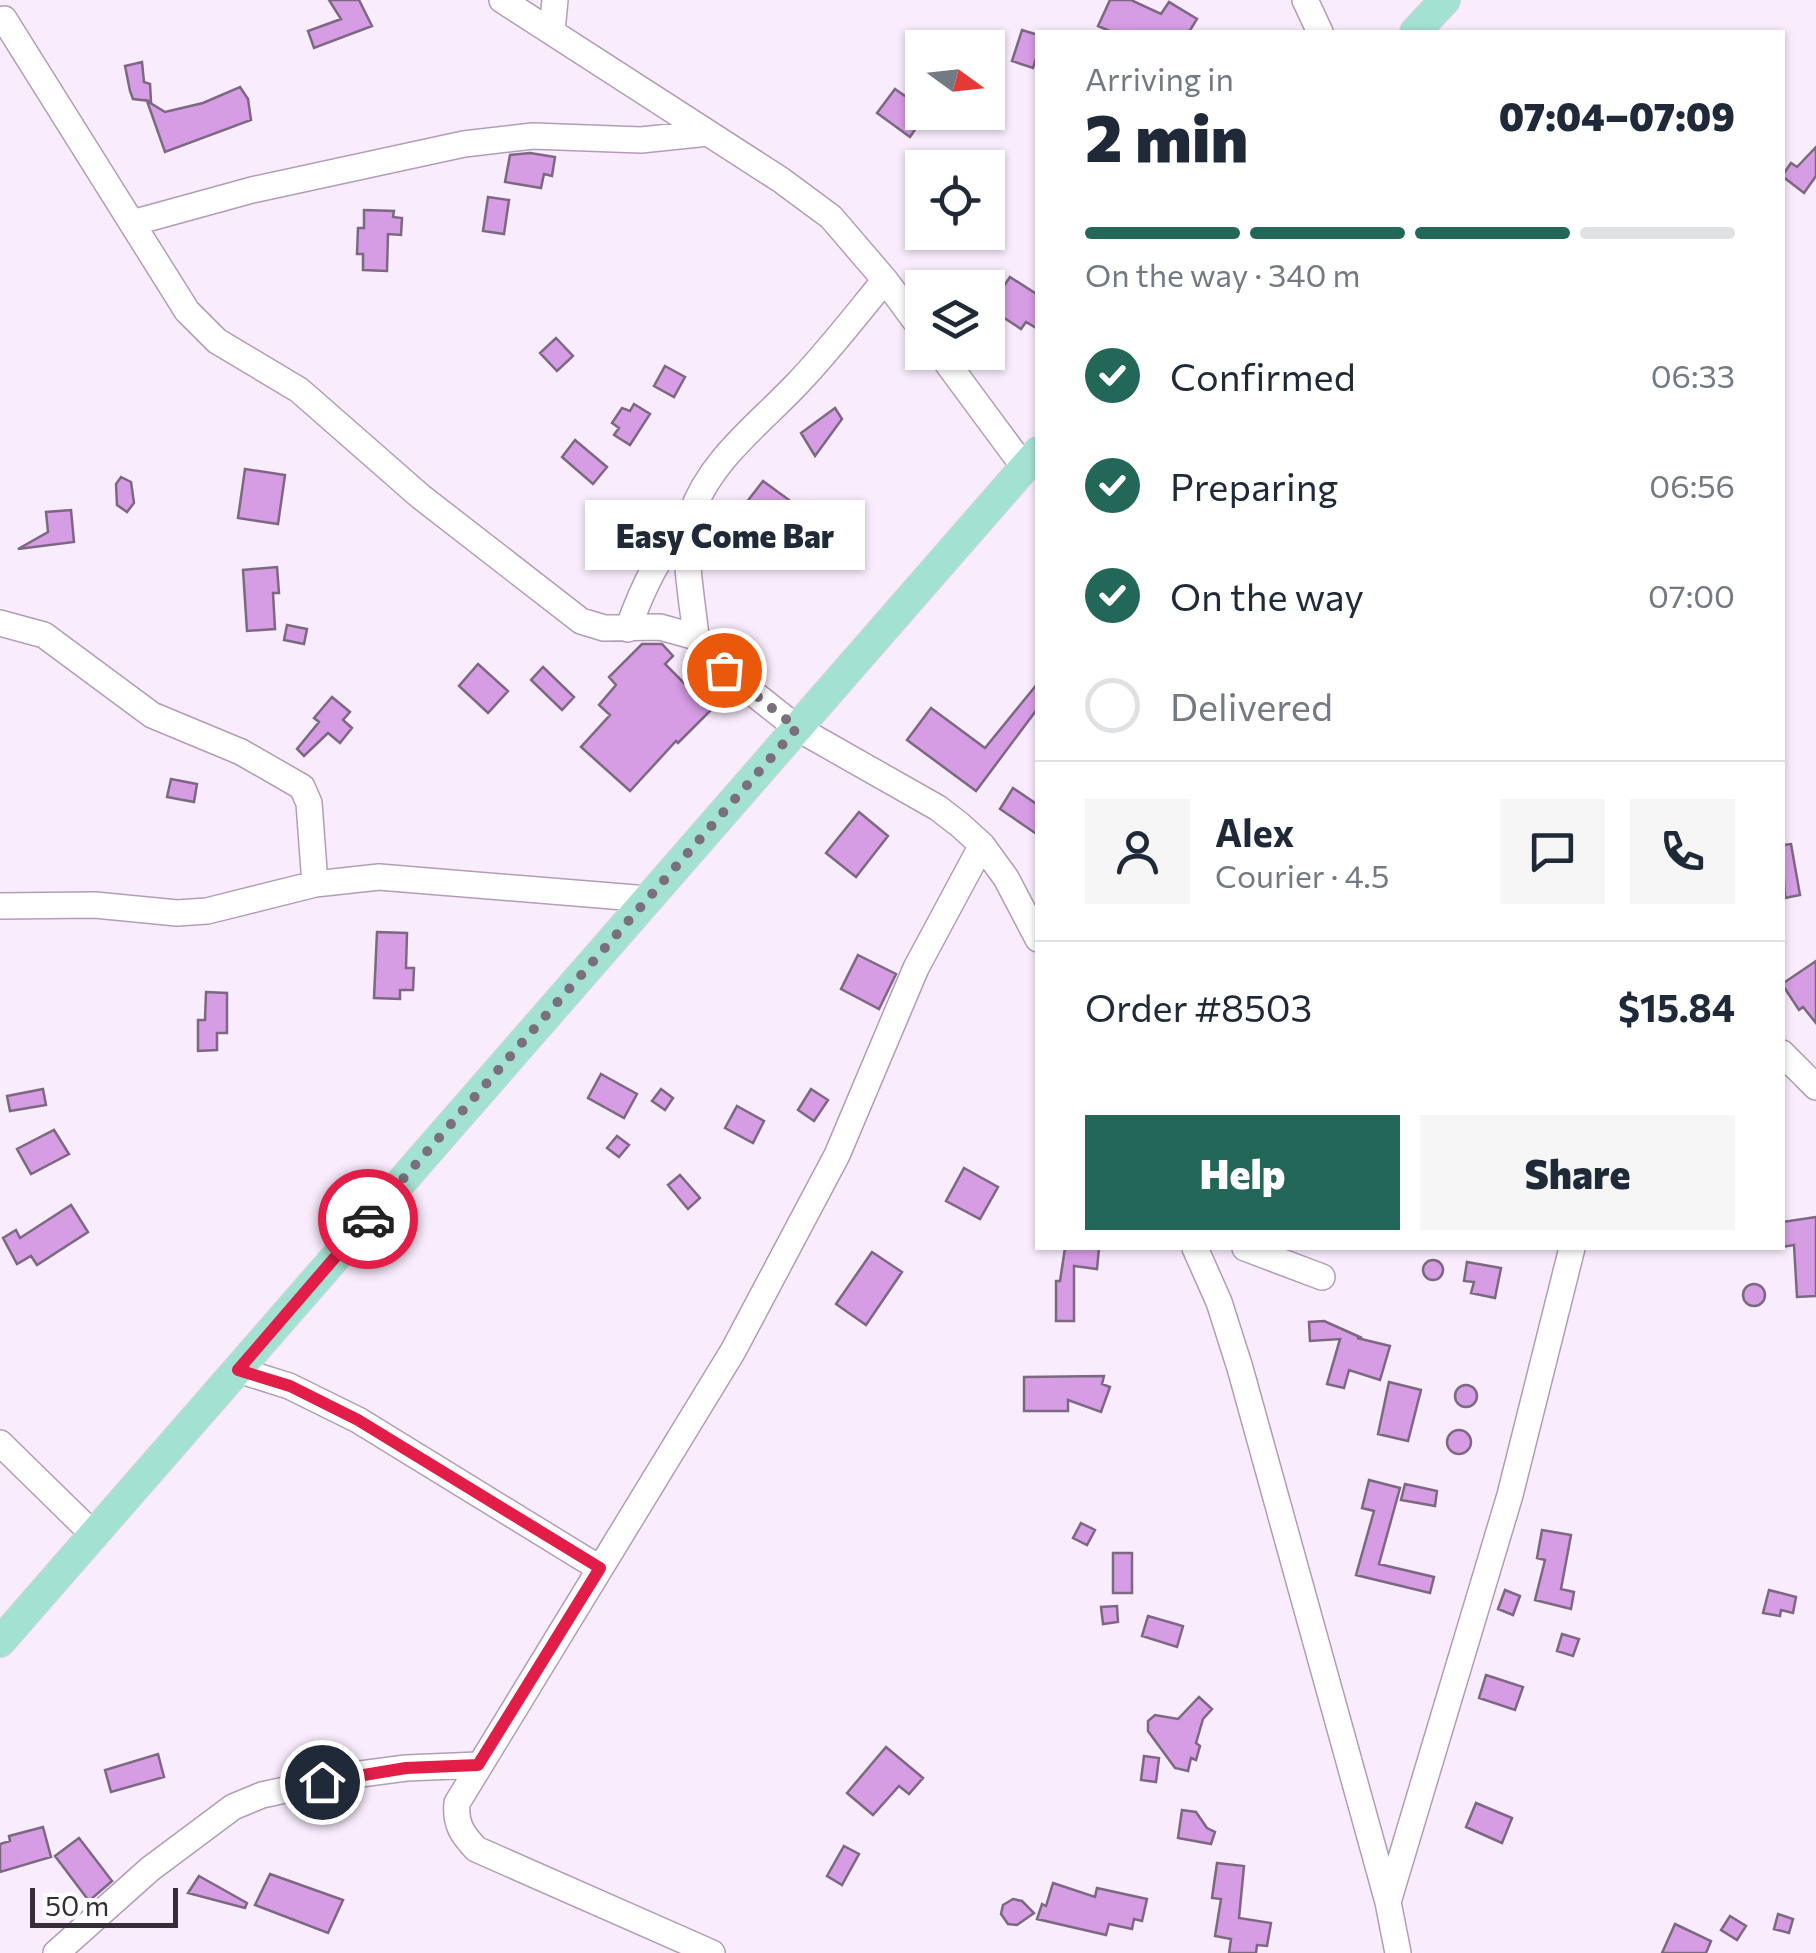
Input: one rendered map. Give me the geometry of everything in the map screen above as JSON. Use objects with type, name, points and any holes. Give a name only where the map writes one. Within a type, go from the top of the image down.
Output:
[{"type":"main road","points":[[1416,30],[1445,0]]},
{"type":"main road","points":[[0,1642],[1031,460]]},
{"type":"street","points":[[502,0],[781,180],[831,217],[905,307]]},
{"type":"street","points":[[552,31],[555,0]]},
{"type":"street","points":[[1305,0],[1322,30]]},
{"type":"street","points":[[6,15],[188,311],[217,341],[299,390],[420,496],[581,621],[604,628],[660,628],[696,637]]},
{"type":"street","points":[[132,223],[252,190],[464,144],[533,136],[641,140],[708,133]]},
{"type":"street","points":[[628,629],[655,564],[690,518],[721,460],[798,383],[885,280]]},
{"type":"street","points":[[954,370],[1031,460]]},
{"type":"street","points":[[690,518],[688,556],[696,637],[724,670],[797,728],[938,808],[982,845],[1006,878],[1035,933]]},
{"type":"street","points":[[0,623],[44,635],[152,715],[242,752],[302,787],[309,803],[314,884]]},
{"type":"street","points":[[712,1953],[476,1849],[456,1820],[456,1803],[733,1351],[837,1155],[916,968],[982,845]]},
{"type":"street","points":[[0,906],[95,905],[177,913],[207,911],[314,884],[379,878],[648,899]]},
{"type":"street","points":[[1006,878],[1035,890]]},
{"type":"street","points":[[1785,1056],[1815,1083]]},
{"type":"street","points":[[1195,1250],[1219,1302],[1240,1368],[1388,1902],[1398,1953]]},
{"type":"street","points":[[1251,1250],[1322,1277]]},
{"type":"street","points":[[1388,1902],[1505,1513],[1571,1250]]},
{"type":"street","points":[[238,1370],[290,1386],[358,1420],[600,1568]]},
{"type":"street","points":[[0,1443],[95,1536]]},
{"type":"street","points":[[56,1953],[150,1869],[233,1807],[262,1795],[353,1775],[478,1765]]},
{"type":"building","points":[[329,0],[359,0],[372,26],[314,48],[308,31],[341,19]]},
{"type":"building","points":[[1110,0],[1131,0],[1161,14],[1169,2],[1197,19],[1190,30],[1107,30],[1098,26]]},
{"type":"building","points":[[1022,30],[1035,34],[1033,68],[1012,61]]},
{"type":"building","points":[[142,62],[151,101],[133,99],[130,91],[125,66]]},
{"type":"building","points":[[240,87],[248,99],[251,120],[165,152],[147,101],[165,112],[203,103]]},
{"type":"building","points":[[895,89],[905,96],[905,130],[915,130],[910,137],[877,113]]},
{"type":"building","points":[[1816,147],[1816,176],[1804,193],[1785,178],[1791,163],[1797,167]]},
{"type":"building","points":[[510,155],[555,157],[552,176],[544,174],[541,188],[505,182]]},
{"type":"building","points":[[488,197],[509,200],[504,234],[483,231]]},
{"type":"building","points":[[364,210],[394,211],[393,217],[402,218],[401,235],[388,234],[387,271],[363,270],[363,254],[357,254],[358,228],[364,228]]},
{"type":"building","points":[[1010,277],[1035,293],[1035,327],[1026,322],[1021,329],[1005,318],[1005,284]]},
{"type":"building","points":[[556,338],[573,356],[557,371],[540,353]]},
{"type":"building","points":[[665,366],[685,377],[674,397],[654,386]]},
{"type":"building","points":[[634,404],[650,414],[630,445],[614,435],[619,428],[612,423],[622,408],[630,411]]},
{"type":"building","points":[[835,408],[842,419],[815,456],[801,433]]},
{"type":"building","points":[[575,440],[607,467],[593,484],[562,457]]},
{"type":"building","points":[[245,469],[285,475],[278,524],[238,518]]},
{"type":"building","points":[[121,477],[131,482],[134,503],[127,512],[117,505],[116,484]]},
{"type":"building","points":[[763,481],[789,500],[772,523],[746,503]]},
{"type":"building","points":[[71,510],[74,542],[18,549],[48,532],[46,512]]},
{"type":"building","points":[[277,567],[279,593],[273,593],[275,629],[247,631],[243,570]]},
{"type":"building","points":[[287,625],[307,629],[304,644],[284,640]]},
{"type":"building","points":[[642,644],[662,644],[673,656],[665,664],[711,710],[630,791],[581,747],[610,715],[599,705],[616,685],[609,677]]},
{"type":"building","points":[[478,664],[508,691],[488,713],[459,686]]},
{"type":"building","points":[[543,667],[574,697],[562,710],[531,680]]},
{"type":"building","points":[[1035,687],[1035,712],[976,791],[907,740],[931,708],[985,748]]},
{"type":"building","points":[[332,697],[350,712],[343,720],[352,728],[340,743],[328,733],[304,756],[297,749],[319,722],[314,718]]},
{"type":"building","points":[[171,779],[197,784],[194,802],[167,797]]},
{"type":"building","points":[[1013,788],[1035,803],[1035,833],[1000,809]]},
{"type":"building","points":[[859,812],[888,836],[856,877],[826,853]]},
{"type":"building","points":[[1791,844],[1800,895],[1785,898],[1785,845]]},
{"type":"building","points":[[377,932],[407,933],[406,968],[414,968],[413,990],[400,990],[400,999],[374,998]]},
{"type":"building","points":[[858,955],[896,974],[879,1009],[841,989]]},
{"type":"building","points":[[1816,961],[1816,1023],[1803,1007],[1799,1010],[1785,982]]},
{"type":"building","points":[[206,992],[227,993],[227,1033],[217,1033],[217,1050],[198,1051],[198,1020],[205,1020]]},
{"type":"building","points":[[601,1074],[637,1094],[624,1118],[588,1098]]},
{"type":"building","points":[[43,1089],[46,1105],[10,1111],[7,1096]]},
{"type":"building","points":[[661,1089],[673,1098],[665,1110],[652,1101]]},
{"type":"building","points":[[811,1089],[828,1100],[814,1121],[798,1110]]},
{"type":"building","points":[[737,1106],[764,1121],[753,1143],[725,1128]]},
{"type":"building","points":[[54,1130],[69,1154],[31,1174],[17,1149]]},
{"type":"building","points":[[617,1136],[629,1145],[619,1157],[607,1148]]},
{"type":"building","points":[[964,1168],[998,1187],[980,1219],[946,1201]]},
{"type":"building","points":[[680,1175],[700,1198],[688,1209],[668,1185]]},
{"type":"building","points":[[71,1205],[88,1232],[37,1265],[31,1256],[17,1264],[3,1238],[16,1230],[20,1238]]},
{"type":"building","points":[[1816,1217],[1816,1296],[1797,1297],[1794,1245],[1785,1246],[1785,1222]]},
{"type":"building","points":[[1065,1250],[1099,1250],[1097,1269],[1074,1266],[1074,1321],[1056,1321],[1056,1281],[1060,1281]]},
{"type":"building","points":[[872,1252],[902,1272],[866,1325],[836,1304]]},
{"type":"building","points":[[1433,1260],[1443,1270],[1433,1280],[1423,1270]]},
{"type":"building","points":[[1467,1262],[1501,1268],[1495,1298],[1471,1293],[1474,1282],[1464,1281]]},
{"type":"building","points":[[1754,1284],[1762,1287],[1762,1303],[1754,1306],[1746,1303],[1743,1295],[1746,1287]]},
{"type":"building","points":[[1324,1321],[1362,1338],[1357,1338],[1390,1346],[1380,1380],[1349,1370],[1344,1388],[1327,1384],[1340,1339],[1310,1341],[1309,1322]]},
{"type":"building","points":[[1104,1376],[1102,1384],[1110,1387],[1101,1412],[1068,1400],[1068,1411],[1024,1411],[1024,1377]]},
{"type":"building","points":[[1389,1382],[1421,1390],[1408,1441],[1378,1434]]},
{"type":"building","points":[[1466,1385],[1474,1388],[1474,1404],[1466,1407],[1458,1404],[1455,1396],[1458,1388]]},
{"type":"building","points":[[1459,1430],[1468,1433],[1468,1451],[1459,1454],[1450,1451],[1447,1442],[1450,1433]]},
{"type":"building","points":[[1369,1480],[1400,1488],[1379,1564],[1434,1577],[1430,1593],[1356,1575],[1374,1511],[1362,1508]]},
{"type":"building","points":[[1405,1484],[1437,1491],[1435,1506],[1401,1500]]},
{"type":"building","points":[[1081,1523],[1095,1530],[1087,1545],[1073,1538]]},
{"type":"building","points":[[1542,1530],[1571,1535],[1561,1589],[1574,1592],[1571,1609],[1535,1600],[1545,1560],[1537,1558]]},
{"type":"building","points":[[1113,1553],[1132,1553],[1132,1593],[1113,1593]]},
{"type":"building","points":[[1505,1590],[1520,1596],[1513,1615],[1498,1609]]},
{"type":"building","points":[[1769,1590],[1796,1597],[1793,1613],[1763,1613]]},
{"type":"building","points":[[1117,1606],[1118,1622],[1103,1624],[1101,1607]]},
{"type":"building","points":[[1148,1616],[1183,1626],[1177,1647],[1142,1636]]},
{"type":"building","points":[[1562,1634],[1579,1639],[1573,1656],[1557,1651]]},
{"type":"building","points":[[1486,1675],[1523,1687],[1515,1710],[1479,1698]]},
{"type":"building","points":[[1199,1697],[1212,1709],[1203,1719],[1196,1760],[1191,1758],[1188,1771],[1175,1768],[1148,1731],[1148,1721],[1155,1715],[1178,1719]]},
{"type":"building","points":[[886,1747],[923,1778],[909,1794],[899,1786],[873,1815],[847,1793]]},
{"type":"building","points":[[158,1754],[164,1777],[111,1792],[105,1770]]},
{"type":"building","points":[[1144,1756],[1159,1758],[1156,1782],[1141,1780]]},
{"type":"building","points":[[1476,1803],[1512,1818],[1502,1843],[1466,1827]]},
{"type":"building","points":[[1182,1810],[1196,1812],[1207,1828],[1215,1832],[1211,1844],[1178,1838]]},
{"type":"building","points":[[43,1827],[51,1857],[0,1872],[0,1844],[10,1841],[9,1836]]},
{"type":"building","points":[[79,1838],[112,1881],[89,1901],[55,1856]]},
{"type":"building","points":[[844,1846],[859,1854],[842,1885],[827,1876]]},
{"type":"building","points":[[1217,1863],[1244,1866],[1239,1918],[1271,1923],[1267,1946],[1257,1945],[1256,1953],[1229,1953],[1231,1939],[1215,1936],[1221,1899],[1212,1898]]},
{"type":"building","points":[[270,1874],[343,1900],[328,1933],[255,1905]]},
{"type":"building","points":[[199,1876],[247,1903],[245,1908],[188,1893]]},
{"type":"building","points":[[1053,1883],[1095,1897],[1097,1888],[1147,1899],[1142,1921],[1134,1919],[1132,1929],[1109,1924],[1106,1935],[1037,1919]]},
{"type":"building","points":[[1013,1899],[1022,1901],[1034,1913],[1017,1925],[1008,1924],[1001,1914],[1003,1905]]},
{"type":"building","points":[[1778,1914],[1793,1919],[1789,1933],[1774,1929]]},
{"type":"building","points":[[1730,1916],[1746,1926],[1737,1940],[1721,1930]]},
{"type":"building","points":[[1675,1924],[1711,1941],[1706,1953],[1662,1953]]},
{"type":"way so far","points":[[368,1219],[797,728],[724,670]]},
{"type":"place","name":"Easy Come Bar","points":[[724,670]]},
{"type":"route","points":[[322,1782],[406,1768],[478,1765],[600,1568],[358,1420],[290,1386],[238,1370],[368,1219]]}]
